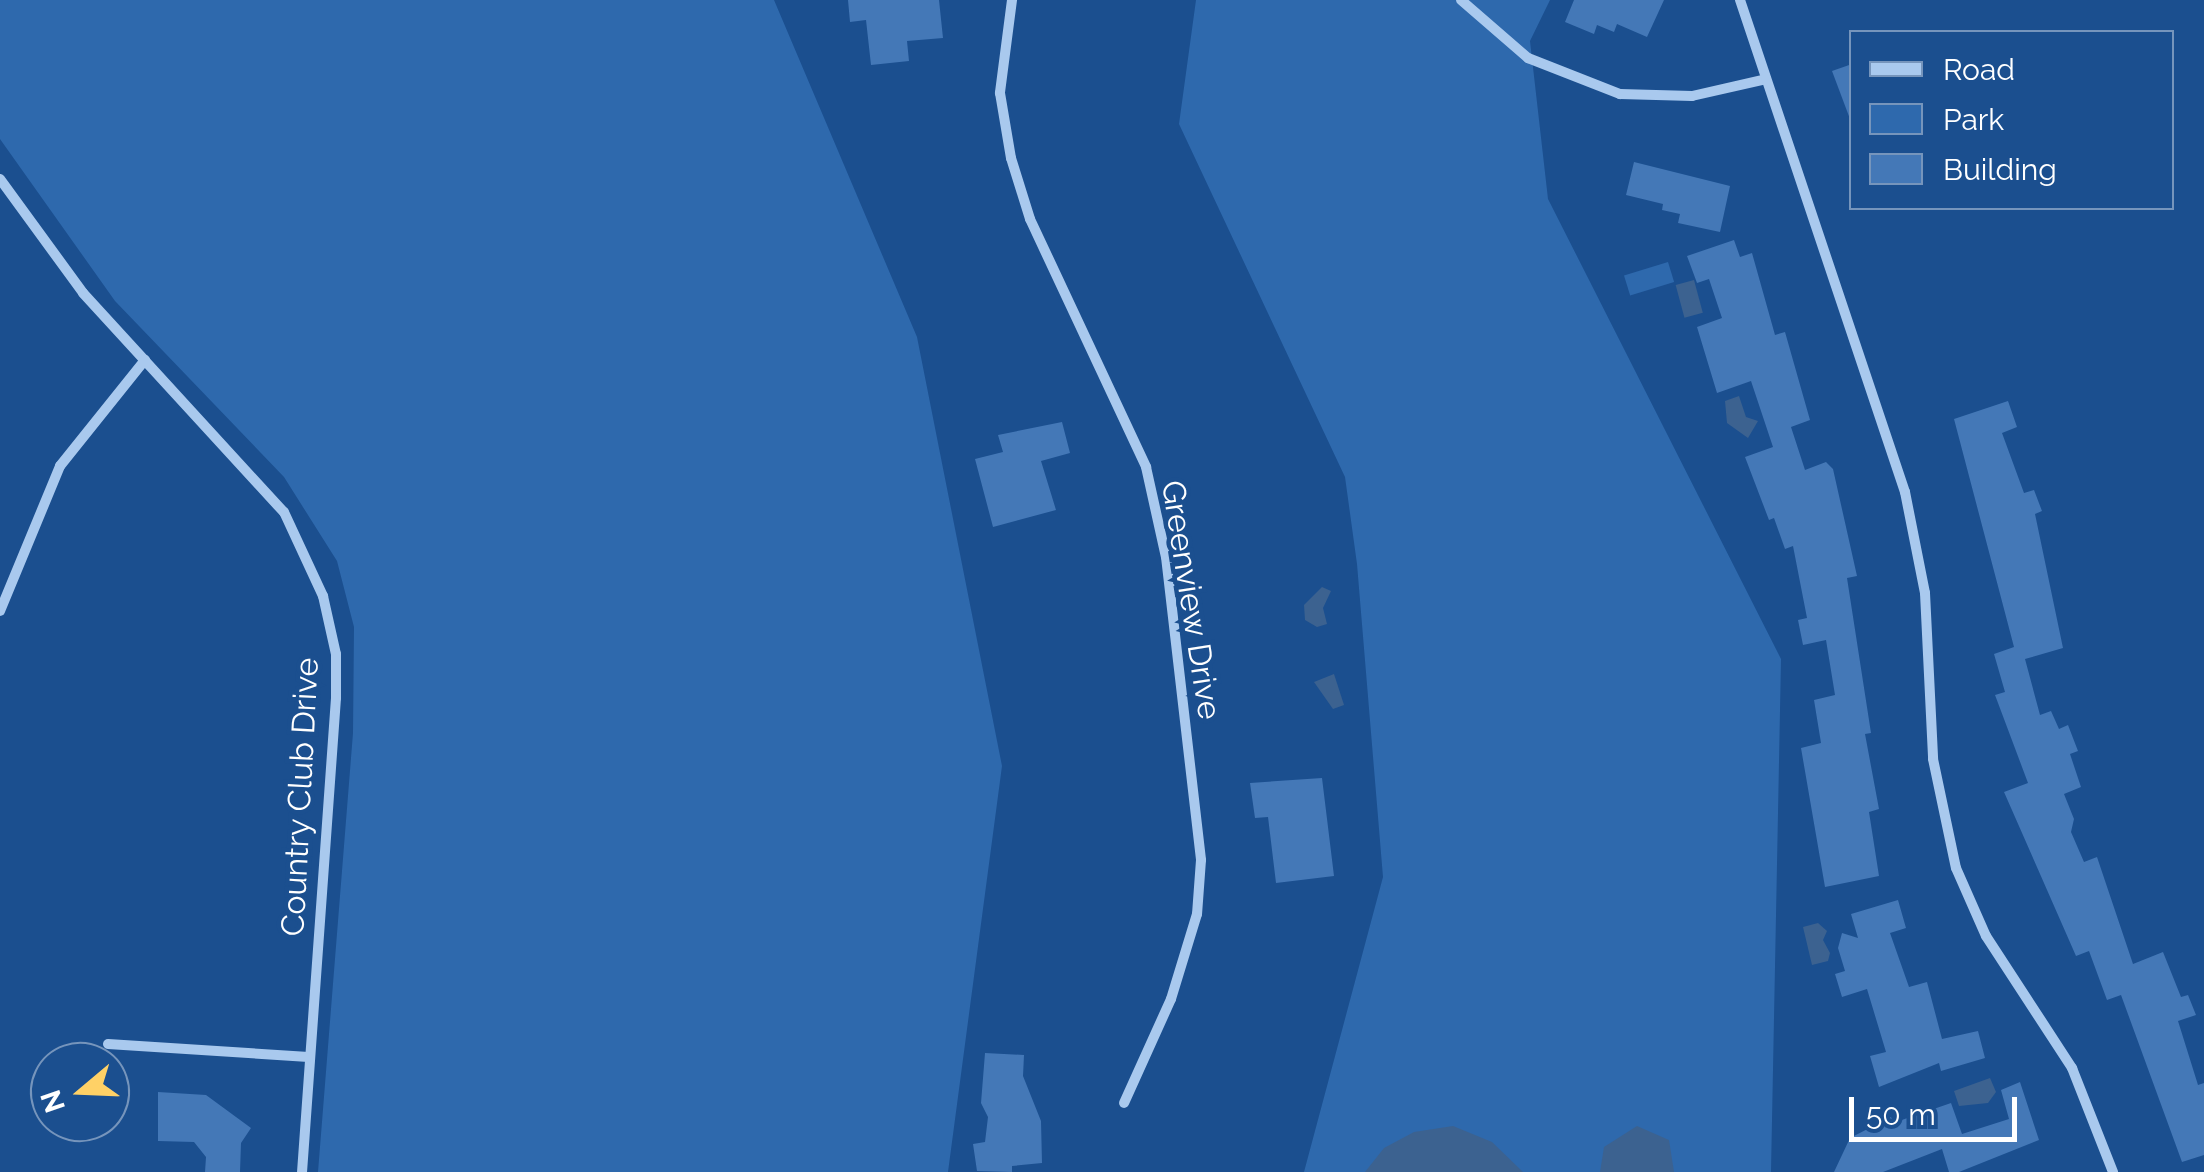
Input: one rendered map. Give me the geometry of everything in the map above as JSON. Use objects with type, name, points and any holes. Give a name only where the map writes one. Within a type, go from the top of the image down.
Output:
[{"type":"street","name":"Greenview Drive","points":[[1012,0],[1000,93],[1011,158],[1030,219],[1146,466],[1166,557],[1201,860],[1196,914],[1171,1000],[1124,1103]]},
{"type":"street","points":[[1460,0],[1528,58],[1620,94],[1692,96],[1766,80]]},
{"type":"street","points":[[1740,0],[1905,492],[1926,608],[1933,759],[1956,868],[1986,936],[2072,1068],[2113,1172]]},
{"type":"street","name":"Country Club Drive","points":[[0,179],[83,294],[284,512],[323,596],[336,654],[336,698],[302,1172]]},
{"type":"street","points":[[0,611],[60,466],[144,360]]},
{"type":"street","points":[[130,1046],[309,1058]]},
{"type":"green space","points":[[0,0],[774,0],[917,337],[1002,766],[948,1172],[318,1172],[353,733],[354,627],[337,561],[284,477],[115,301],[0,139]]},
{"type":"green space","points":[[1196,0],[1550,0],[1530,41],[1548,199],[1781,659],[1771,1172],[1304,1172],[1383,877],[1357,564],[1345,477],[1179,124]]},
{"type":"green space","points":[[1668,262],[1674,282],[1630,296],[1624,275]]},
{"type":"shaded area","points":[[1694,280],[1703,313],[1684,318],[1676,285]]},
{"type":"shaded area","points":[[1739,396],[1746,417],[1758,421],[1748,438],[1727,423],[1725,401]]},
{"type":"shaded area","points":[[1322,587],[1331,591],[1323,608],[1327,624],[1317,627],[1305,620],[1304,605]]},
{"type":"shaded area","points":[[1334,674],[1344,705],[1333,709],[1314,682]]},
{"type":"shaded area","points":[[1818,923],[1827,931],[1823,940],[1830,953],[1828,961],[1812,965],[1803,927]]},
{"type":"shaded area","points":[[1990,1078],[1996,1092],[1988,1103],[1959,1106],[1954,1091]]},
{"type":"shaded area","points":[[1453,1126],[1492,1142],[1523,1172],[1365,1172],[1384,1148],[1414,1132]]},
{"type":"shaded area","points":[[1637,1126],[1669,1140],[1674,1172],[1600,1172],[1604,1147]]},
{"type":"building","points":[[848,0],[939,0],[943,38],[907,41],[909,61],[871,65],[866,20],[850,22]]},
{"type":"building","points":[[1574,0],[1664,0],[1647,37],[1617,24],[1614,32],[1597,25],[1594,34],[1565,22]]},
{"type":"building","points":[[1849,65],[1849,116],[1832,71]]},
{"type":"building","points":[[1634,162],[1730,186],[1720,232],[1678,223],[1680,214],[1662,210],[1663,204],[1626,195]]},
{"type":"building","points":[[1734,240],[1740,257],[1752,253],[1775,335],[1785,332],[1810,420],[1791,427],[1805,470],[1826,462],[1833,469],[1857,576],[1847,578],[1871,733],[1865,734],[1879,809],[1869,812],[1879,876],[1825,887],[1801,748],[1821,743],[1814,700],[1835,695],[1826,640],[1803,645],[1798,620],[1807,618],[1793,546],[1785,549],[1774,518],[1769,520],[1745,457],[1773,447],[1751,381],[1717,393],[1697,327],[1722,318],[1709,279],[1697,283],[1687,256]]},
{"type":"building","points":[[2008,401],[2017,427],[2002,433],[2024,493],[2034,490],[2042,511],[2035,514],[2063,648],[2025,659],[2040,715],[2051,711],[2059,729],[2068,725],[2078,751],[2070,754],[2081,787],[2064,794],[2074,819],[2071,832],[2084,862],[2097,857],[2133,964],[2163,952],[2181,997],[2188,995],[2196,1015],[2178,1021],[2198,1085],[2204,1083],[2204,1155],[2182,1162],[2121,995],[2107,1000],[2089,951],[2076,956],[2004,792],[2028,783],[1995,695],[2005,692],[1994,654],[2014,647],[1954,419]]},
{"type":"building","points":[[1062,422],[1070,453],[1041,461],[1056,510],[993,527],[975,459],[1003,452],[998,435]]},
{"type":"building","points":[[1322,778],[1334,876],[1276,883],[1268,817],[1255,818],[1250,783]]},
{"type":"building","points":[[1898,900],[1906,928],[1890,933],[1909,987],[1927,982],[1942,1039],[1978,1031],[1985,1058],[1941,1071],[1939,1063],[1879,1087],[1870,1056],[1886,1052],[1867,989],[1842,997],[1835,974],[1845,971],[1838,948],[1842,933],[1858,938],[1851,914]]},
{"type":"building","points":[[985,1053],[1024,1055],[1023,1076],[1041,1121],[1042,1163],[1012,1166],[1012,1172],[977,1171],[973,1144],[985,1142],[988,1117],[981,1103]]},
{"type":"building","points":[[2020,1082],[2039,1140],[1959,1172],[1949,1172],[1942,1149],[1883,1172],[1834,1172],[1850,1138],[1891,1117],[1893,1123],[1951,1103],[1962,1134],[2009,1119],[2001,1090]]},
{"type":"building","points":[[158,1092],[206,1095],[251,1128],[241,1143],[240,1172],[205,1172],[206,1157],[194,1142],[158,1141]]}]
